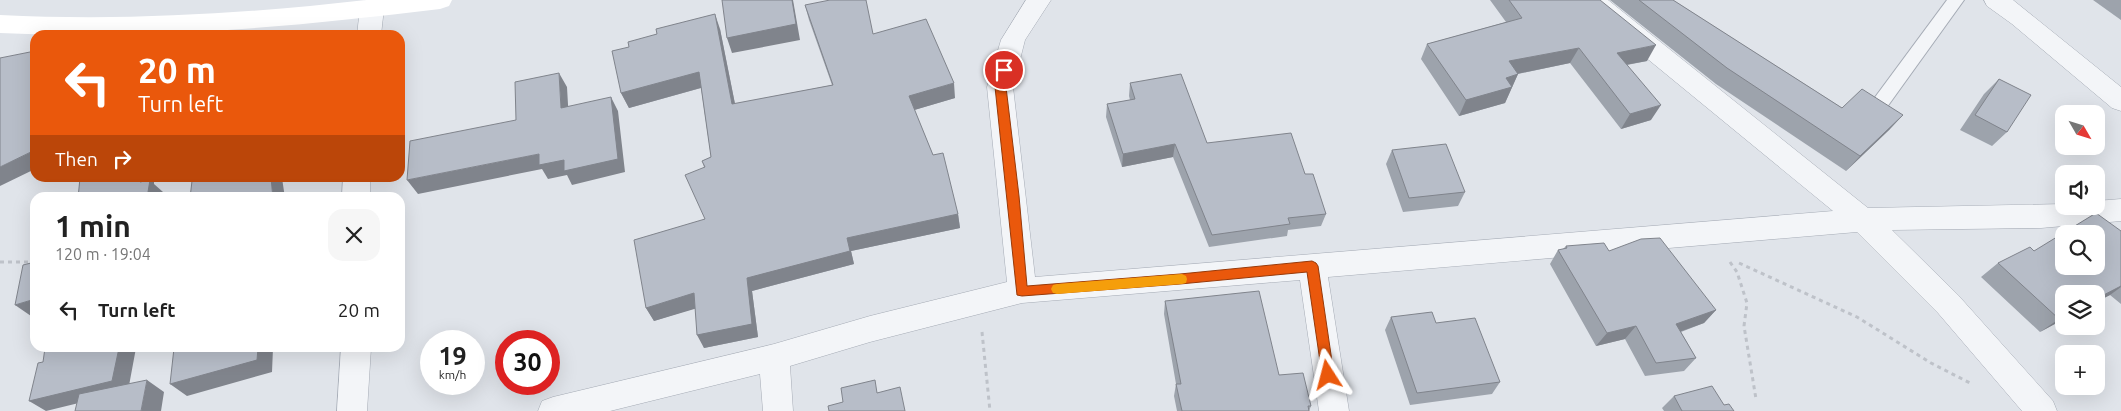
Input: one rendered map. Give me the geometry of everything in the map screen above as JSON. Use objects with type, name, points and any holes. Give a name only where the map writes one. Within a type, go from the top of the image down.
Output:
[{"type":"street","points":[[0,24],[68,29],[147,27],[237,21],[440,0]]},
{"type":"street","points":[[1022,291],[1000,87],[1007,54],[1018,28],[1039,0]]},
{"type":"street","points":[[1592,0],[1863,220],[1948,304],[2042,411]]},
{"type":"street","points":[[1996,0],[2056,46],[2121,101]]},
{"type":"street","points":[[370,30],[372,8]]},
{"type":"street","points":[[552,411],[774,357],[870,329],[1022,291],[1863,220],[1943,217],[2041,217],[2121,210]]},
{"type":"street","points":[[1312,266],[1334,411]]},
{"type":"street","points":[[352,411],[356,352]]},
{"type":"street","points":[[774,357],[778,411]]},
{"type":"lane","points":[[1876,109],[1956,0]]},
{"type":"path","points":[[1756,400],[1744,326],[1747,303],[1737,272],[1727,257],[1857,317],[1931,363],[1979,387]]},
{"type":"path","points":[[0,262],[30,262]]},
{"type":"path","points":[[978,302],[990,411]]},
{"type":"building","points":[[722,0],[792,0],[796,24],[727,38]]},
{"type":"building","points":[[830,0],[866,0],[873,34],[926,19],[954,83],[909,96],[933,155],[943,153],[958,214],[847,238],[850,251],[747,278],[752,324],[697,335],[694,293],[646,308],[634,240],[705,219],[685,175],[705,167],[702,161],[711,157],[699,72],[621,93],[612,51],[629,47],[628,42],[657,34],[656,29],[715,14],[732,104],[833,85],[805,5]]},
{"type":"building","points":[[1509,0],[1600,0],[1656,45],[1617,53],[1661,105],[1630,114],[1579,48],[1509,61],[1518,74],[1506,78],[1512,87],[1466,100],[1427,44],[1522,18]]},
{"type":"building","points":[[1639,0],[1673,0],[1842,108],[1862,89],[1903,115],[1860,156],[1727,68]]},
{"type":"building","points":[[30,52],[30,152],[0,167],[0,58]]},
{"type":"building","points":[[559,73],[561,108],[611,97],[618,159],[564,171],[564,160],[539,165],[539,154],[407,180],[410,141],[516,120],[515,82]]},
{"type":"building","points":[[1181,74],[1207,143],[1291,133],[1305,174],[1313,174],[1326,214],[1288,218],[1290,224],[1212,235],[1175,144],[1123,154],[1107,104],[1135,99],[1130,83]]},
{"type":"building","points":[[1999,79],[2031,95],[2007,132],[1975,115]]},
{"type":"building","points":[[1446,144],[1465,192],[1409,198],[1392,150]]},
{"type":"building","points":[[80,182],[150,182],[148,192],[79,192]]},
{"type":"building","points":[[192,182],[271,182],[272,192],[191,192]]},
{"type":"building","points":[[2093,215],[2099,215],[2121,231],[2121,286],[2105,294],[2105,285],[2055,285],[2055,315],[1998,263],[2030,247],[2034,251],[2055,238],[2055,275],[2105,275],[2105,225],[2076,225]]},
{"type":"building","points":[[1660,238],[1716,310],[1676,324],[1696,358],[1656,363],[1636,326],[1607,333],[1558,250],[1567,248],[1566,246],[1604,243],[1609,251],[1641,239]]},
{"type":"building","points":[[30,263],[30,300],[15,305],[23,265]]},
{"type":"building","points":[[1259,291],[1279,375],[1303,373],[1311,406],[1308,406],[1309,411],[1182,411],[1176,384],[1181,384],[1165,301]]},
{"type":"building","points":[[1432,312],[1436,323],[1475,318],[1500,382],[1417,393],[1391,317]]},
{"type":"building","points":[[44,352],[118,352],[112,381],[29,401],[38,363],[43,362]]},
{"type":"building","points":[[174,352],[258,352],[257,360],[170,384]]},
{"type":"building","points":[[147,380],[141,411],[75,411],[79,394]]},
{"type":"building","points":[[875,380],[877,393],[900,387],[905,411],[829,411],[828,406],[843,402],[841,388]]},
{"type":"building","points":[[1712,386],[1724,405],[1729,404],[1734,411],[1682,411],[1674,396]]},
{"type":"slow traffic","points":[[1057,289],[1182,279]]},
{"type":"route","points":[[1004,70],[1000,87],[1022,291],[1180,279],[1312,266],[1328,375]]}]
